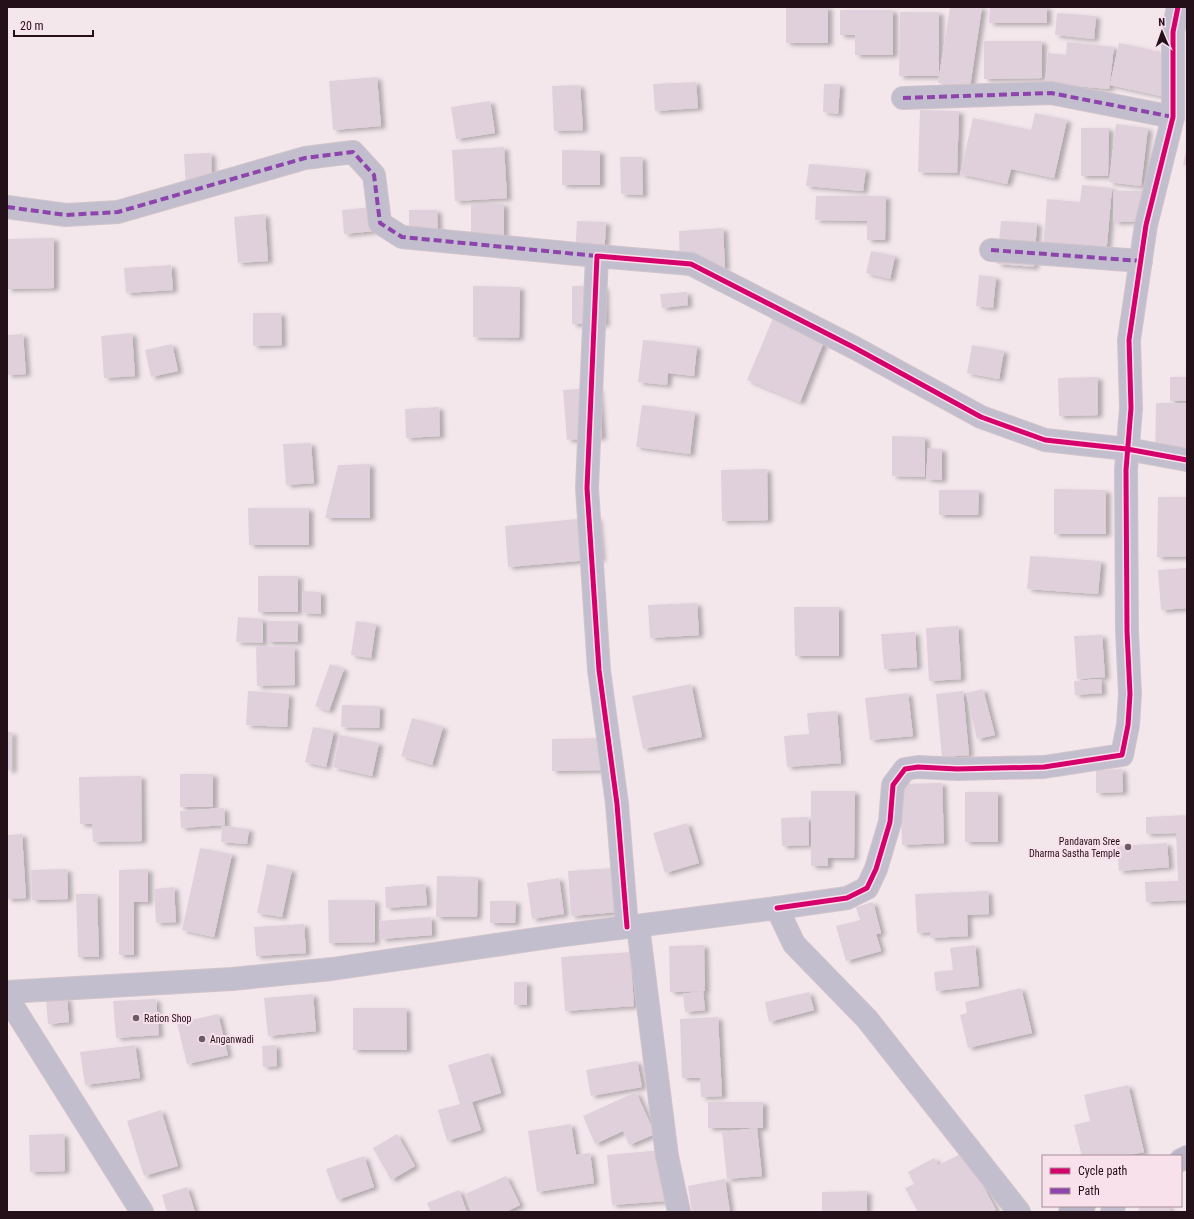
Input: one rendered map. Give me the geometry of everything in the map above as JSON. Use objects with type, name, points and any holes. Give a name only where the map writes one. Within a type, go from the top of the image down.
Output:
[{"type":"main road","points":[[1070,1212],[1082,1207]]},
{"type":"street","points":[[7,992],[232,979],[332,969],[632,926],[847,898],[867,888],[876,869],[890,822],[893,786],[905,769],[918,767],[957,769],[1044,768],[1122,755],[1128,725],[1130,694],[1127,631],[1126,470],[1131,408],[1129,340],[1146,225],[1173,117],[1173,32],[1178,7]]},
{"type":"street","points":[[903,98],[1051,93],[1173,117]]},
{"type":"street","points":[[7,207],[66,215],[118,212],[305,158],[353,152],[374,175],[380,223],[402,237],[691,264],[855,348],[981,417],[1045,440],[1127,449],[1187,460]]},
{"type":"street","points":[[991,250],[1141,261]]},
{"type":"street","points":[[597,256],[587,488],[599,670],[632,926],[667,1156],[679,1212]]},
{"type":"street","points":[[777,908],[794,944],[867,1019],[1019,1212]]},
{"type":"street","points":[[7,997],[142,1212]]},
{"type":"building","points":[[786,7],[828,7],[828,43],[786,43]]},
{"type":"building","points":[[950,7],[982,7],[970,87],[938,83]]},
{"type":"building","points":[[990,7],[1047,7],[1047,23],[989,23]]},
{"type":"building","points":[[840,10],[893,10],[893,55],[855,55],[855,35],[840,35]]},
{"type":"building","points":[[900,12],[939,12],[939,76],[899,76]]},
{"type":"building","points":[[1057,13],[1096,16],[1094,39],[1055,35]]},
{"type":"building","points":[[984,41],[1042,41],[1042,78],[984,79]]},
{"type":"building","points":[[1067,42],[1114,47],[1109,89],[1045,83],[1048,53],[1066,55]]},
{"type":"building","points":[[1119,43],[1170,54],[1161,96],[1110,85]]},
{"type":"building","points":[[377,77],[381,126],[333,130],[329,81]]},
{"type":"building","points":[[696,82],[698,108],[655,111],[653,84]]},
{"type":"building","points":[[824,84],[840,84],[838,114],[823,112]]},
{"type":"building","points":[[580,85],[583,130],[554,131],[552,86]]},
{"type":"building","points":[[490,101],[495,133],[456,139],[451,107]]},
{"type":"building","points":[[920,110],[959,111],[957,173],[918,172]]},
{"type":"building","points":[[1035,113],[1067,120],[1054,178],[1011,169],[1007,184],[960,174],[973,118],[1031,130]]},
{"type":"building","points":[[1116,124],[1148,128],[1141,186],[1109,182]]},
{"type":"building","points":[[1081,128],[1109,128],[1108,176],[1081,176]]},
{"type":"building","points":[[504,147],[507,198],[455,201],[452,150]]},
{"type":"building","points":[[562,150],[600,151],[600,185],[562,185]]},
{"type":"building","points":[[1186,150],[1187,165],[1183,165]]},
{"type":"building","points":[[211,153],[212,188],[186,189],[184,154]]},
{"type":"building","points":[[620,157],[642,157],[643,195],[621,194]]},
{"type":"building","points":[[809,164],[866,169],[863,191],[806,186]]},
{"type":"building","points":[[1082,185],[1112,188],[1106,256],[1043,250],[1047,199],[1080,202]]},
{"type":"building","points":[[1113,191],[1146,191],[1146,221],[1114,222]]},
{"type":"building","points":[[816,196],[886,196],[885,240],[867,240],[867,221],[815,220]]},
{"type":"building","points":[[471,204],[504,204],[504,242],[471,243]]},
{"type":"building","points":[[372,207],[374,231],[344,234],[342,210]]},
{"type":"building","points":[[409,210],[437,210],[438,234],[409,234]]},
{"type":"building","points":[[265,214],[268,261],[238,263],[234,217]]},
{"type":"building","points":[[577,221],[606,222],[604,258],[575,257]]},
{"type":"building","points":[[1001,221],[1037,223],[1034,267],[997,264]]},
{"type":"building","points":[[723,228],[725,268],[680,270],[679,231]]},
{"type":"building","points":[[54,238],[54,288],[7,289],[7,239]]},
{"type":"building","points":[[871,251],[895,256],[890,279],[866,273]]},
{"type":"building","points":[[171,265],[173,290],[126,293],[124,268]]},
{"type":"building","points":[[979,275],[996,277],[993,308],[976,306]]},
{"type":"building","points":[[473,286],[520,287],[519,338],[473,337]]},
{"type":"building","points":[[572,286],[604,286],[605,324],[572,324]]},
{"type":"building","points":[[687,292],[688,305],[662,308],[660,294]]},
{"type":"building","points":[[253,313],[281,313],[282,345],[253,346]]},
{"type":"building","points":[[773,318],[825,339],[800,402],[747,380]]},
{"type":"building","points":[[132,333],[135,376],[104,378],[101,336]]},
{"type":"building","points":[[23,334],[26,374],[7,375],[7,335]]},
{"type":"building","points":[[643,340],[697,346],[694,376],[668,373],[667,385],[638,382]]},
{"type":"building","points":[[172,344],[178,371],[151,377],[145,350]]},
{"type":"building","points":[[972,345],[1004,351],[999,379],[967,373]]},
{"type":"building","points":[[1098,377],[1098,415],[1059,416],[1058,378]]},
{"type":"building","points":[[1170,377],[1187,377],[1187,401],[1170,401]]},
{"type":"building","points":[[598,388],[602,437],[567,440],[563,390]]},
{"type":"building","points":[[1156,403],[1187,403],[1187,458],[1155,458]]},
{"type":"building","points":[[642,405],[695,412],[690,454],[636,447]]},
{"type":"building","points":[[439,407],[440,436],[406,438],[405,409]]},
{"type":"building","points":[[892,436],[925,437],[925,477],[892,476]]},
{"type":"building","points":[[311,443],[314,483],[286,485],[283,444]]},
{"type":"building","points":[[928,448],[942,449],[942,480],[926,479]]},
{"type":"building","points":[[370,464],[370,518],[325,518],[338,465]]},
{"type":"building","points":[[767,469],[768,520],[722,521],[721,470]]},
{"type":"building","points":[[1054,489],[1106,490],[1106,534],[1054,534]]},
{"type":"building","points":[[939,490],[979,490],[978,515],[939,515]]},
{"type":"building","points":[[1158,497],[1187,497],[1187,557],[1157,557]]},
{"type":"building","points":[[248,508],[309,508],[309,545],[249,545]]},
{"type":"building","points":[[597,517],[601,559],[508,567],[505,526]]},
{"type":"building","points":[[1030,556],[1101,561],[1098,594],[1027,589]]},
{"type":"building","points":[[1187,568],[1187,608],[1161,610],[1158,570]]},
{"type":"building","points":[[258,576],[298,576],[298,612],[258,612]]},
{"type":"building","points":[[303,591],[321,592],[321,614],[302,613]]},
{"type":"building","points":[[697,603],[699,635],[650,638],[648,605]]},
{"type":"building","points":[[794,607],[839,607],[839,656],[795,656]]},
{"type":"building","points":[[238,617],[263,619],[263,643],[236,642]]},
{"type":"building","points":[[267,621],[298,621],[298,642],[267,642]]},
{"type":"building","points":[[356,621],[376,624],[371,658],[351,655]]},
{"type":"building","points":[[958,626],[961,679],[929,681],[926,628]]},
{"type":"building","points":[[915,632],[917,667],[884,669],[881,634]]},
{"type":"building","points":[[1102,635],[1105,677],[1077,679],[1074,636]]},
{"type":"building","points":[[256,647],[294,647],[295,685],[257,686]]},
{"type":"building","points":[[330,664],[344,669],[329,711],[315,706]]},
{"type":"building","points":[[1101,679],[1102,693],[1075,695],[1074,681]]},
{"type":"building","points":[[691,684],[702,737],[643,749],[632,696]]},
{"type":"building","points":[[983,689],[995,735],[977,739],[966,693]]},
{"type":"building","points":[[248,691],[289,694],[287,727],[246,725]]},
{"type":"building","points":[[963,691],[969,755],[942,757],[936,694]]},
{"type":"building","points":[[908,693],[913,736],[870,740],[865,698]]},
{"type":"building","points":[[342,705],[380,706],[379,728],[341,727]]},
{"type":"building","points":[[837,711],[841,763],[787,767],[784,736],[809,734],[807,713]]},
{"type":"building","points":[[412,718],[443,727],[432,765],[401,756]]},
{"type":"building","points":[[313,727],[334,731],[326,767],[305,762]]},
{"type":"building","points":[[7,732],[12,732],[12,770],[7,770]]},
{"type":"building","points":[[340,735],[379,743],[372,776],[333,767]]},
{"type":"building","points":[[604,738],[605,770],[552,771],[552,739]]},
{"type":"building","points":[[1122,769],[1123,792],[1096,793],[1096,770]]},
{"type":"building","points":[[180,774],[213,774],[213,807],[180,807]]},
{"type":"building","points":[[141,776],[142,841],[93,842],[92,824],[80,824],[79,777]]},
{"type":"building","points":[[942,783],[944,843],[902,845],[900,784]]},
{"type":"building","points":[[811,791],[855,791],[854,858],[828,858],[828,866],[811,866]]},
{"type":"building","points":[[965,792],[998,792],[998,842],[965,842]]},
{"type":"building","points":[[224,808],[225,825],[181,828],[180,811]]},
{"type":"building","points":[[1187,815],[1187,900],[1146,902],[1145,882],[1178,881],[1176,833],[1146,834],[1146,817]]},
{"type":"building","points":[[808,817],[809,845],[782,846],[781,818]]},
{"type":"building","points":[[687,823],[699,863],[665,873],[653,833]]},
{"type":"building","points":[[222,826],[249,829],[247,844],[221,842]]},
{"type":"building","points":[[22,834],[26,898],[7,899],[7,835]]},
{"type":"building","points":[[1167,843],[1169,867],[1119,871],[1117,846]]},
{"type":"building","points":[[200,848],[232,854],[214,937],[182,930]]},
{"type":"building","points":[[267,864],[292,870],[282,917],[257,913]]},
{"type":"building","points":[[615,868],[618,912],[571,916],[568,871]]},
{"type":"building","points":[[67,869],[68,899],[32,900],[31,870]]},
{"type":"building","points":[[148,869],[148,902],[134,902],[134,955],[119,955],[119,870]]},
{"type":"building","points":[[437,876],[478,877],[477,917],[436,917]]},
{"type":"building","points":[[559,878],[564,914],[532,919],[527,883]]},
{"type":"building","points":[[425,884],[427,905],[386,908],[385,887]]},
{"type":"building","points":[[174,887],[176,922],[156,923],[154,889]]},
{"type":"building","points":[[988,891],[989,914],[967,915],[968,936],[930,938],[930,932],[917,933],[915,894]]},
{"type":"building","points":[[76,894],[97,894],[99,957],[78,957]]},
{"type":"building","points":[[328,900],[375,900],[375,942],[329,943]]},
{"type":"building","points":[[490,901],[516,901],[515,923],[490,923]]},
{"type":"building","points":[[873,902],[881,933],[876,934],[881,951],[846,961],[836,926],[860,920],[856,907]]},
{"type":"building","points":[[431,917],[432,935],[381,939],[379,921]]},
{"type":"building","points":[[304,924],[306,953],[256,956],[254,927]]},
{"type":"building","points":[[704,945],[705,991],[670,992],[669,946]]},
{"type":"building","points":[[975,945],[979,986],[936,991],[934,972],[953,970],[950,948]]},
{"type":"building","points":[[630,952],[634,1006],[565,1011],[561,957]]},
{"type":"building","points":[[514,982],[527,982],[527,1005],[514,1005]]},
{"type":"building","points":[[1021,988],[1032,1033],[968,1048],[960,1015],[967,1013],[965,1002]]},
{"type":"building","points":[[703,991],[705,1010],[685,1012],[683,994]]},
{"type":"building","points":[[809,992],[814,1010],[769,1022],[765,1002]]},
{"type":"building","points":[[313,994],[316,1031],[268,1036],[264,998]]},
{"type":"building","points":[[67,998],[69,1022],[48,1024],[46,999]]},
{"type":"building","name":"Ration Shop","points":[[156,999],[159,1035],[116,1038],[113,1001]]},
{"type":"building","points":[[353,1008],[406,1008],[407,1050],[353,1050]]},
{"type":"building","name":"Anganwadi","points":[[218,1014],[228,1055],[187,1064],[177,1023]]},
{"type":"building","points":[[718,1017],[722,1096],[701,1097],[700,1078],[682,1078],[680,1019]]},
{"type":"building","points":[[135,1045],[140,1078],[85,1085],[80,1052]]},
{"type":"building","points":[[276,1045],[277,1066],[263,1067],[262,1046]]},
{"type":"building","points":[[489,1053],[501,1093],[472,1102],[481,1130],[447,1141],[438,1110],[460,1104],[448,1065]]},
{"type":"building","points":[[637,1061],[642,1087],[591,1096],[586,1070]]},
{"type":"building","points":[[1128,1085],[1144,1152],[1130,1155],[1082,1155],[1074,1125],[1090,1121],[1084,1095]]},
{"type":"building","points":[[636,1092],[655,1134],[629,1145],[623,1131],[595,1144],[583,1116]]},
{"type":"building","points":[[708,1102],[763,1102],[763,1128],[708,1128]]},
{"type":"building","points":[[161,1110],[178,1166],[144,1176],[127,1121]]},
{"type":"building","points":[[571,1124],[576,1155],[590,1153],[594,1183],[537,1192],[528,1131]]},
{"type":"building","points":[[757,1128],[762,1176],[727,1179],[722,1132]]},
{"type":"building","points":[[64,1134],[65,1171],[30,1172],[29,1135]]},
{"type":"building","points":[[397,1134],[415,1166],[391,1180],[373,1148]]},
{"type":"building","points":[[662,1150],[666,1201],[612,1205],[607,1155]]},
{"type":"building","points":[[965,1152],[996,1210],[991,1212],[918,1212],[905,1188],[914,1184],[908,1172],[934,1158],[938,1165]]},
{"type":"building","points":[[364,1156],[374,1187],[337,1200],[326,1169]]},
{"type":"building","points":[[506,1176],[520,1205],[506,1212],[473,1212],[465,1194]]},
{"type":"building","points":[[725,1179],[730,1212],[692,1212],[688,1186]]},
{"type":"building","points":[[187,1187],[195,1212],[167,1212],[162,1195]]},
{"type":"building","points":[[459,1190],[467,1212],[431,1212],[427,1203]]},
{"type":"building","points":[[867,1191],[867,1211],[822,1212],[822,1192]]},
{"type":"building","points":[[1168,1207],[1171,1212],[1140,1212],[1138,1208]]},
{"type":"marked path","points":[[903,98],[1051,93],[1173,117]]},
{"type":"marked path","points":[[7,207],[66,215],[118,212],[305,158],[353,152],[374,175],[380,223],[402,237],[597,256]]},
{"type":"marked path","points":[[991,250],[1141,261]]},
{"type":"cycle path","points":[[777,908],[847,898],[867,888],[876,869],[890,822],[893,785],[905,769],[918,767],[957,769],[1044,767],[1122,755],[1128,725],[1130,694],[1127,631],[1126,470],[1131,408],[1129,340],[1146,225],[1173,117],[1173,32],[1178,7]]},
{"type":"cycle path","points":[[627,927],[617,804],[599,670],[587,488],[597,256],[691,264],[855,348],[981,417],[1045,440],[1127,449],[1187,460]]},
{"type":"place","name":"Pandavam Sree Dharma Sastha Temple","points":[[1128,847]]},
{"type":"place","name":"Ration Shop","points":[[136,1018]]},
{"type":"place","name":"Anganwadi","points":[[202,1039]]}]
